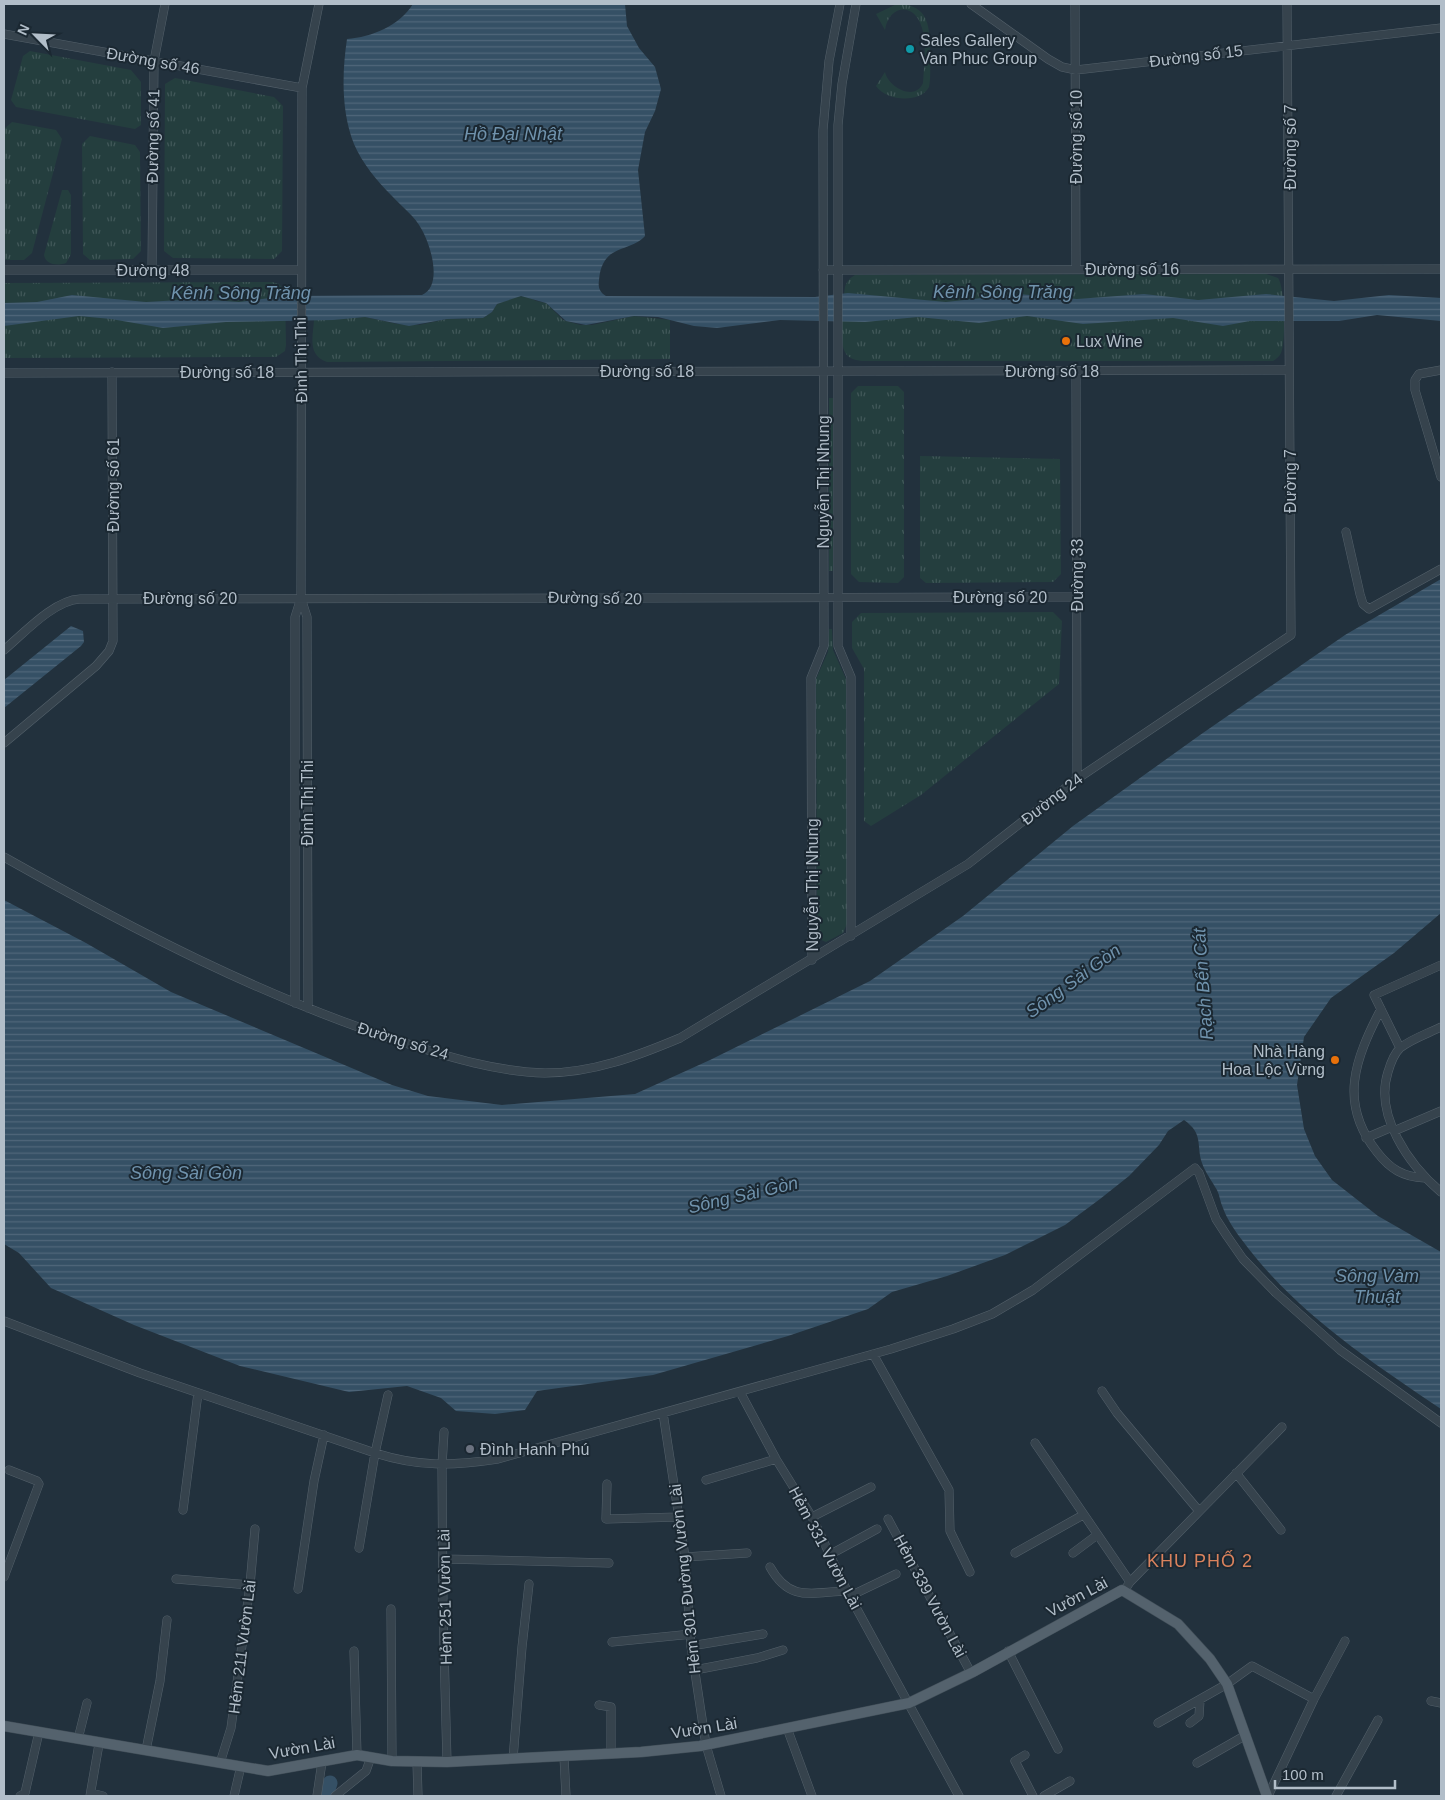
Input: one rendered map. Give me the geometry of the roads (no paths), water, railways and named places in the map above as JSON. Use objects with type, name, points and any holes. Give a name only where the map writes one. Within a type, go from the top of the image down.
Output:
[{"type":"main road","name":"Vườn Lài","points":[[4,1726],[99,1744],[268,1771],[322,1762],[337,1757],[357,1755],[392,1761],[447,1762],[611,1754],[706,1745],[909,1703],[971,1674],[1008,1651],[1127,1586],[1178,1624],[1210,1659],[1227,1684],[1268,1796]]},
{"type":"street","name":"Đường số 41","points":[[152,270],[154,61],[165,4]]},
{"type":"street","name":"Đinh Thị Thi","points":[[308,1008],[307,617],[302,598],[302,88],[319,4]]},
{"type":"street","name":"Nguyễn Thị Nhung","points":[[812,960],[811,678],[824,646],[824,121],[829,62],[840,4]]},
{"type":"street","name":"Nguyễn Thị Nhung","points":[[852,936],[851,677],[838,646],[838,125],[842,84],[856,4]]},
{"type":"street","name":"Đường số 15","points":[[971,4],[1048,59],[1076,70],[1441,28]]},
{"type":"street","name":"Đường số 10","points":[[1075,4],[1076,269]]},
{"type":"street","name":"Đường số 7","points":[[1287,4],[1289,45],[1289,327]]},
{"type":"street","name":"Đường số 46","points":[[4,34],[302,88]]},
{"type":"street","name":"Đường số 16","points":[[823,270],[1441,269]]},
{"type":"street","name":"Đường 48","points":[[4,270],[301,270]]},
{"type":"street","name":"Đường 7","points":[[1289,327],[1291,635]]},
{"type":"street","name":"Đường số 18","points":[[4,372],[838,370],[1076,372],[1290,370]]},
{"type":"street","points":[[1441,370],[1419,374],[1415,390],[1441,477]]},
{"type":"street","name":"Đường số 61","points":[[112,372],[113,598]]},
{"type":"street","name":"Đường 33","points":[[1076,372],[1077,778]]},
{"type":"street","points":[[1346,532],[1360,594],[1363,604],[1369,609],[1441,569]]},
{"type":"street","name":"Đường số 20","points":[[4,650],[64,602],[71,599],[838,599],[1077,597]]},
{"type":"street","points":[[4,743],[104,658],[113,641],[113,598]]},
{"type":"street","name":"Đinh Thị Thi","points":[[295,1003],[295,617],[302,598]]},
{"type":"street","name":"Đường 24","points":[[812,960],[968,864],[1077,778],[1291,635]]},
{"type":"street","name":"Đường số 24","points":[[4,857],[165,943],[295,1003],[359,1028],[437,1053],[504,1068],[544,1073],[569,1072],[602,1066],[633,1057],[680,1038],[812,960]]},
{"type":"street","points":[[1400,1048],[1374,995],[1441,965]]},
{"type":"street","points":[[1380,1009],[1363,1043],[1355,1078],[1355,1114],[1366,1138],[1388,1167],[1412,1178],[1425,1178]]},
{"type":"street","points":[[1441,1027],[1400,1048],[1390,1065],[1384,1089],[1384,1102],[1393,1129],[1425,1178],[1441,1192]]},
{"type":"street","points":[[1366,1138],[1441,1111]]},
{"type":"street","points":[[4,1321],[198,1393],[375,1453],[396,1459],[457,1466],[498,1459],[740,1392],[873,1354],[953,1329],[992,1314],[1033,1290],[1195,1168],[1199,1173],[1216,1220],[1243,1259],[1276,1293],[1327,1340],[1441,1424]]},
{"type":"street","points":[[873,1354],[949,1490],[950,1531],[970,1572]]},
{"type":"street","points":[[1102,1391],[1117,1414],[1199,1511]]},
{"type":"street","name":"Hẻm 331 Vườn Lài","points":[[740,1392],[776,1459],[812,1517],[849,1593],[958,1796]]},
{"type":"street","points":[[183,1510],[198,1393]]},
{"type":"street","points":[[359,1548],[375,1453],[388,1395]]},
{"type":"street","name":"Hẻm 301 Đường Vườn Lài","points":[[662,1413],[685,1557],[692,1634],[691,1646],[706,1745],[720,1796]]},
{"type":"street","points":[[1035,1442],[1097,1535],[1127,1586],[1199,1511],[1238,1475],[1282,1427]]},
{"type":"street","name":"Hẻm 251 Vườn Lài","points":[[444,1432],[442,1465],[444,1559],[442,1610],[447,1762]]},
{"type":"street","points":[[298,1589],[314,1481],[324,1435]]},
{"type":"street","points":[[706,1480],[776,1459]]},
{"type":"street","points":[[4,1578],[39,1484],[37,1481],[9,1470]]},
{"type":"street","points":[[1238,1475],[1281,1530]]},
{"type":"street","points":[[607,1484],[606,1519],[679,1517]]},
{"type":"street","points":[[812,1517],[871,1486]]},
{"type":"street","points":[[1015,1553],[1083,1515]]},
{"type":"street","name":"Hẻm 339 Vườn Lài","points":[[888,1519],[971,1674]]},
{"type":"street","name":"Hẻm 211 Vườn Lài","points":[[220,1763],[232,1728],[255,1529]]},
{"type":"street","points":[[831,1554],[877,1529]]},
{"type":"street","points":[[1072,1553],[1097,1535]]},
{"type":"street","points":[[685,1557],[747,1553]]},
{"type":"street","points":[[444,1559],[609,1563]]},
{"type":"street","points":[[770,1567],[782,1585],[793,1593],[849,1593],[896,1574]]},
{"type":"street","points":[[176,1578],[250,1585]]},
{"type":"street","points":[[513,1759],[522,1647],[530,1584]]},
{"type":"street","points":[[391,1610],[392,1761]]},
{"type":"street","points":[[146,1750],[160,1681],[167,1620]]},
{"type":"street","points":[[612,1642],[692,1634]]},
{"type":"street","points":[[691,1646],[763,1634]]},
{"type":"street","points":[[1268,1796],[1314,1699],[1345,1641]]},
{"type":"street","points":[[695,1670],[758,1658],[783,1650]]},
{"type":"street","points":[[354,1651],[357,1755]]},
{"type":"street","points":[[1008,1651],[1058,1749]]},
{"type":"street","points":[[1158,1723],[1227,1684],[1252,1666],[1314,1699]]},
{"type":"street","points":[[1190,1723],[1200,1716],[1200,1700]]},
{"type":"street","points":[[1431,1700],[1441,1703]]},
{"type":"street","points":[[78,1739],[87,1703]]},
{"type":"street","points":[[599,1705],[611,1707],[611,1754]]},
{"type":"street","points":[[1336,1796],[1378,1720]]},
{"type":"street","points":[[787,1728],[812,1796]]},
{"type":"street","points":[[20,1796],[25,1793],[39,1732]]},
{"type":"street","points":[[1197,1762],[1246,1735]]},
{"type":"street","points":[[99,1744],[90,1795],[103,1796]]},
{"type":"street","points":[[1025,1755],[1014,1761],[1033,1796]]},
{"type":"street","points":[[335,1796],[362,1775],[371,1757]]},
{"type":"street","points":[[564,1757],[566,1796]]},
{"type":"street","points":[[317,1796],[322,1762]]},
{"type":"street","points":[[417,1762],[418,1796]]},
{"type":"street","points":[[234,1796],[241,1766]]},
{"type":"street","points":[[1044,1796],[1070,1781]]},
{"type":"water","name":"Hồ Đại Nhật","points":[[413,4],[625,4],[627,26],[639,48],[655,67],[661,89],[655,111],[645,132],[638,170],[645,236],[632,245],[611,254],[605,260],[601,268],[599,285],[600,291],[606,296],[815,297],[848,293],[946,302],[1018,294],[1077,299],[1144,294],[1198,300],[1266,294],[1334,301],[1389,295],[1441,298],[1441,321],[1377,315],[1339,321],[1250,321],[1223,326],[1173,318],[1083,324],[1027,316],[979,323],[918,317],[865,322],[780,320],[717,328],[694,326],[658,317],[634,316],[586,325],[566,321],[546,303],[521,296],[497,304],[492,312],[483,318],[447,319],[409,326],[365,317],[333,320],[226,322],[163,328],[111,319],[79,316],[4,326],[4,303],[37,302],[72,295],[146,302],[198,299],[239,302],[286,296],[422,295],[428,290],[434,275],[429,246],[416,220],[370,172],[361,158],[350,132],[344,92],[344,65],[347,39],[366,36],[384,29],[407,12]]},
{"type":"water","name":"Sông Sài Gòn","points":[[1441,579],[1441,913],[1394,953],[1331,998],[1304,1037],[1297,1085],[1304,1129],[1315,1156],[1332,1180],[1378,1216],[1441,1252],[1441,1409],[1334,1333],[1285,1290],[1263,1266],[1229,1221],[1217,1190],[1202,1163],[1197,1135],[1184,1120],[1168,1131],[1159,1145],[1129,1176],[1100,1199],[1065,1225],[1005,1255],[947,1276],[892,1292],[868,1309],[788,1336],[653,1375],[537,1391],[525,1410],[495,1414],[456,1411],[441,1398],[407,1386],[349,1392],[240,1366],[134,1325],[51,1288],[19,1253],[4,1244],[4,900],[86,943],[171,992],[392,1085],[428,1096],[502,1105],[635,1094],[710,1060],[870,981],[963,916],[1073,826],[1200,735],[1345,635]]},
{"type":"water","points":[[71,626],[83,631],[84,642],[81,646],[4,708],[4,680]]},
{"type":"waterway","points":[[326,1796],[330,1783]]},
{"type":"place","name":"Sales Gallery Van Phuc Group","points":[[910,49]]},
{"type":"place","name":"Lux Wine","points":[[1066,341]]},
{"type":"place","name":"Nhà Hàng Hoa Lộc Vừng","points":[[1335,1060]]},
{"type":"place","name":"Đình Hanh Phú","points":[[470,1449]]},
{"type":"district","name":"KHU PHỐ 2","points":[[1200,1561]]},
{"type":"water label","name":"Kênh Sông Trăng","points":[[1003,292]]},
{"type":"water label","name":"Kênh Sông Trăng","points":[[241,293]]},
{"type":"water label","name":"Rạch Bến Cát","points":[[1203,984]]},
{"type":"water label","name":"Sông Vàm Thuật","points":[[1377,1286]]}]
